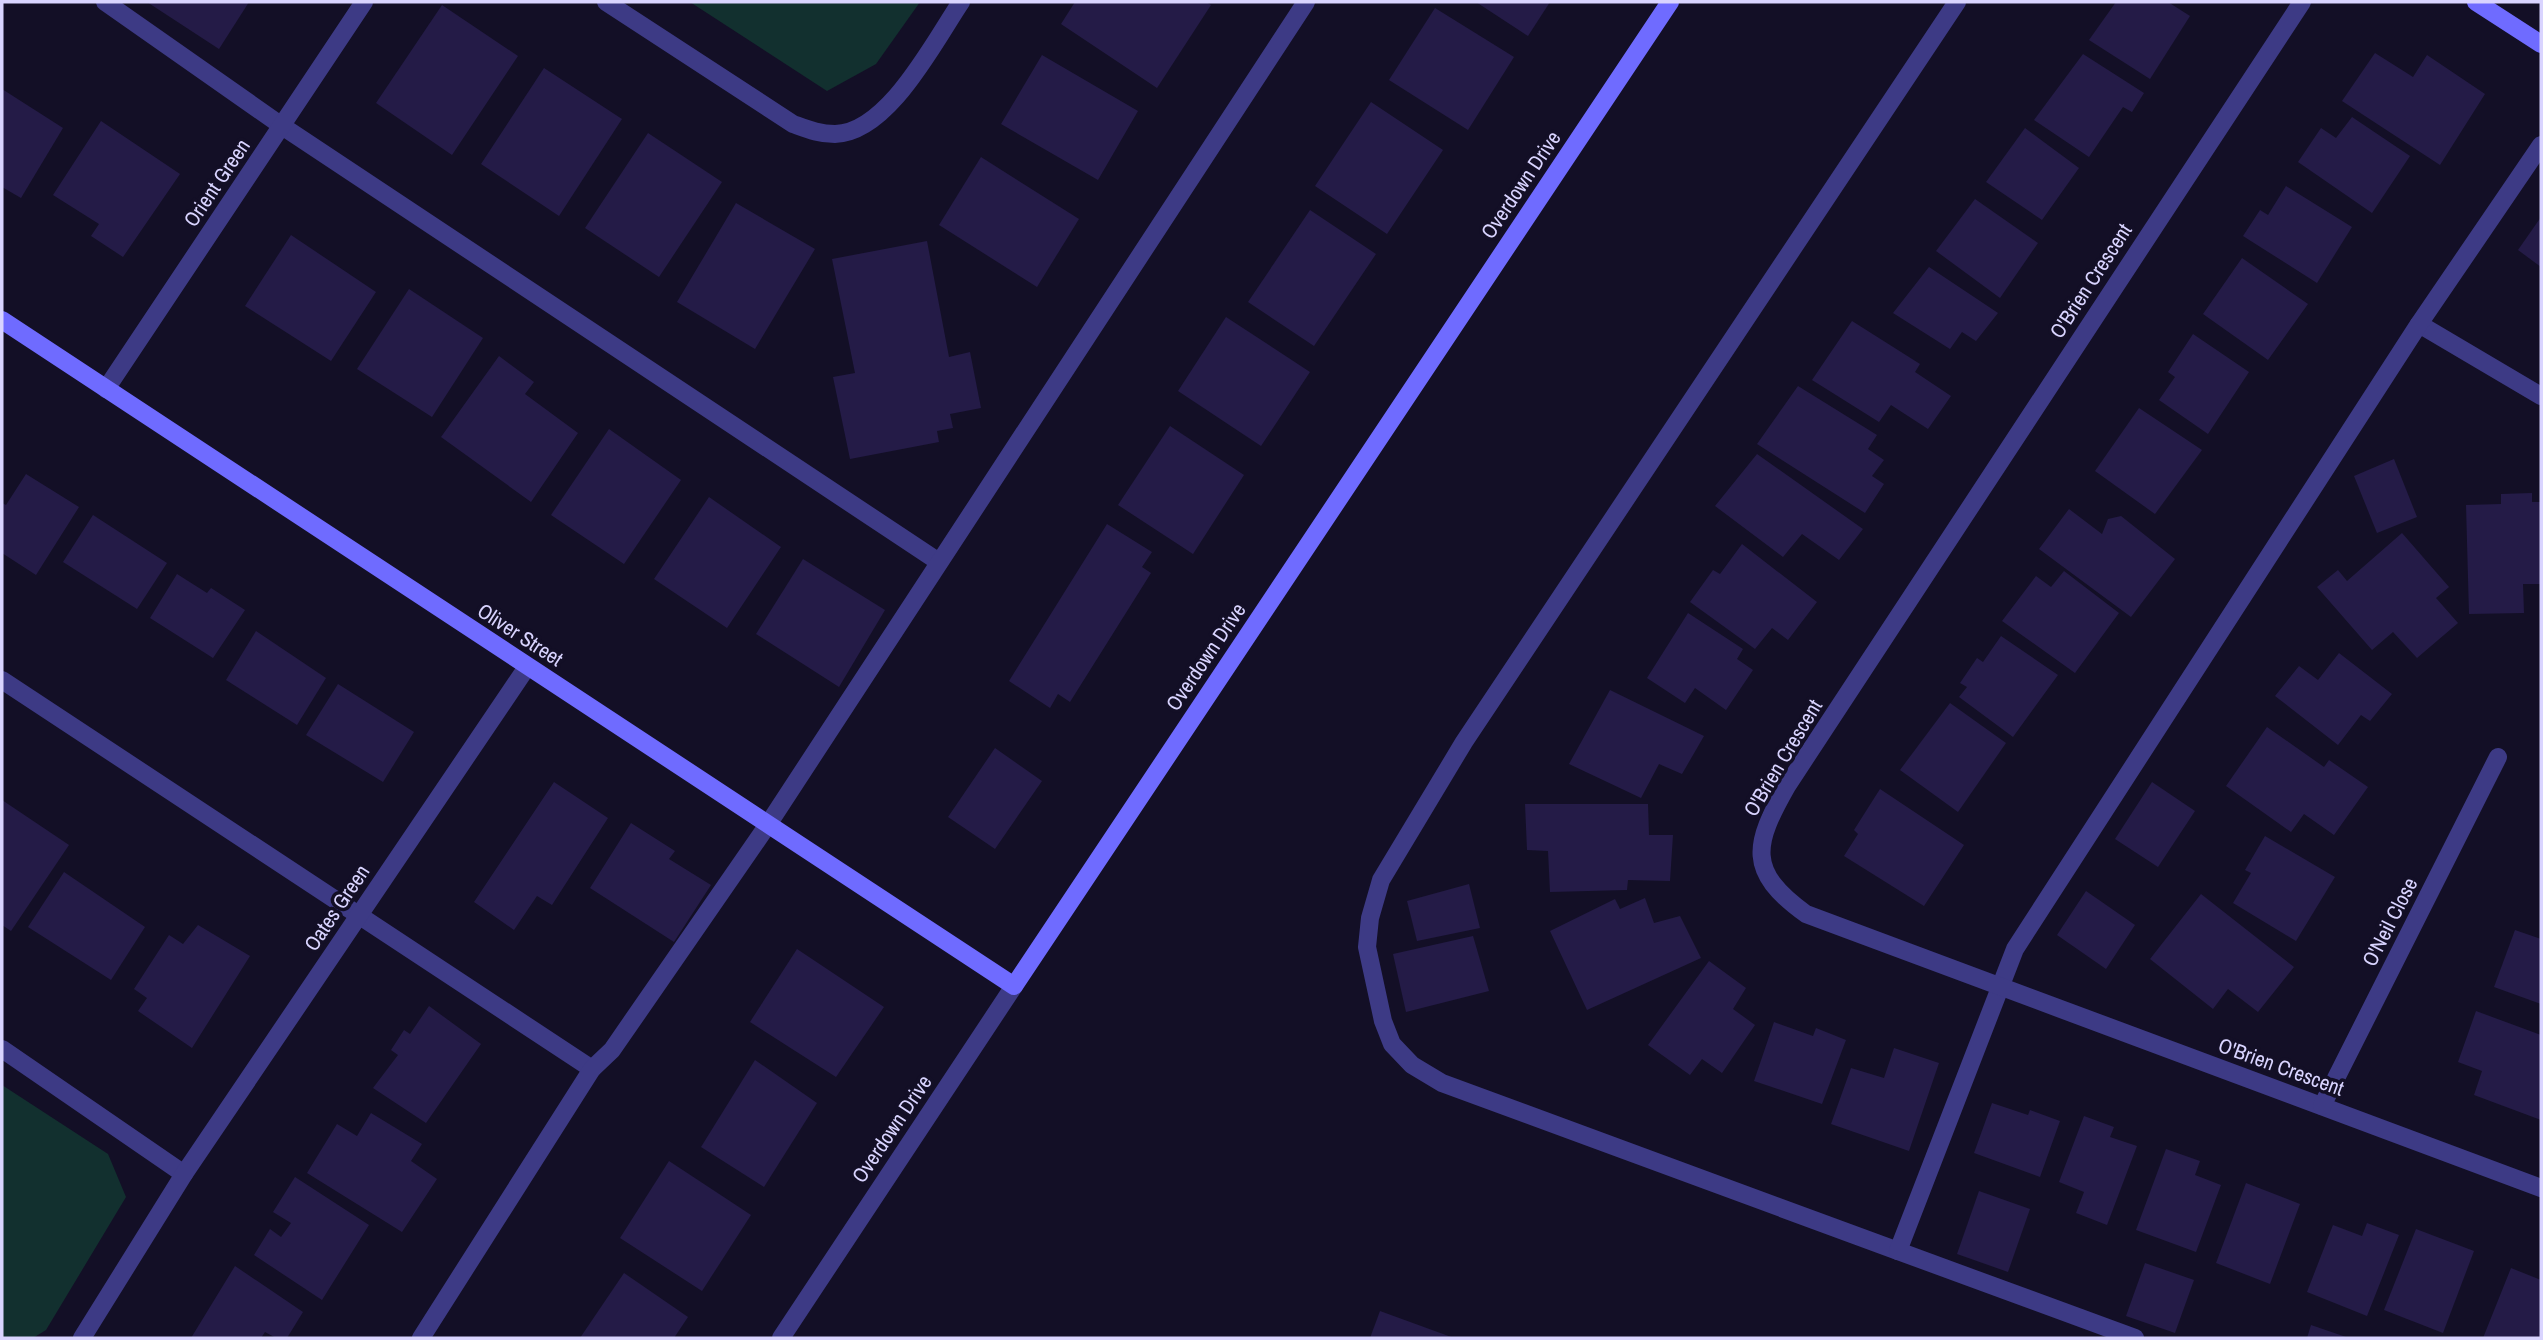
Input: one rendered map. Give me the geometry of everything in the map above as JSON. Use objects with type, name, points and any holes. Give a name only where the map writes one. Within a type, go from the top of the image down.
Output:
[{"type":"street","points":[[105,2],[282,126],[939,562]]},
{"type":"street","name":"Orient Green","points":[[106,389],[364,2]]},
{"type":"street","points":[[606,2],[793,124],[816,132],[837,134],[856,129],[876,118],[895,100],[961,2]]},
{"type":"street","points":[[421,1338],[592,1069],[612,1050],[769,823],[1306,2]]},
{"type":"street","name":"Overdown Drive","points":[[781,1338],[1670,2]]},
{"type":"street","points":[[1957,2],[1464,742],[1381,880],[1370,918],[1367,947],[1383,1021],[1392,1044],[1412,1065],[1442,1083],[2135,1338]]},
{"type":"street","name":"O'Brien Crescent","points":[[2302,2],[1787,786],[1763,834],[1761,862],[1772,883],[1786,899],[1807,914],[2541,1188]]},
{"type":"street","points":[[2476,2],[2541,44]]},
{"type":"street","points":[[1898,1251],[2015,949],[2419,324],[2541,145]]},
{"type":"street","name":"Oliver Street","points":[[2,320],[1014,986]]},
{"type":"street","points":[[2419,324],[2541,396]]},
{"type":"street","name":"Oates Green","points":[[82,1338],[184,1174],[527,667]]},
{"type":"street","points":[[2,680],[592,1069]]},
{"type":"street","name":"O'Neil Close","points":[[2322,1106],[2498,758]]},
{"type":"street","points":[[2,1049],[184,1174]]},
{"type":"green space","points":[[690,2],[920,2],[876,64],[827,91]]},
{"type":"green space","points":[[2,1085],[108,1154],[126,1197],[46,1330],[33,1338],[2,1338]]},
{"type":"building","points":[[147,2],[249,2],[219,49]]},
{"type":"building","points":[[1075,2],[1206,2],[1211,5],[1157,88],[1061,24]]},
{"type":"building","points":[[1476,2],[1550,2],[1528,36]]},
{"type":"building","points":[[2116,2],[2168,2],[2190,16],[2150,79],[2089,40]]},
{"type":"building","points":[[442,5],[518,56],[452,155],[376,103]]},
{"type":"building","points":[[1435,8],[1514,57],[1468,130],[1389,80]]},
{"type":"building","points":[[2375,53],[2413,77],[2427,55],[2485,94],[2440,165],[2342,101]]},
{"type":"building","points":[[2083,54],[2144,93],[2132,112],[2123,107],[2089,157],[2034,120]]},
{"type":"building","points":[[1042,55],[1138,111],[1098,180],[1001,124]]},
{"type":"building","points":[[544,68],[622,119],[559,216],[481,164]]},
{"type":"building","points":[[2,89],[63,128],[21,198],[2,187]]},
{"type":"building","points":[[1371,102],[1443,150],[1387,234],[1315,186]]},
{"type":"building","points":[[2352,117],[2410,156],[2372,213],[2298,162],[2321,128],[2336,138]]},
{"type":"building","points":[[101,121],[180,174],[123,257],[91,236],[99,224],[53,195]]},
{"type":"building","points":[[2025,128],[2079,168],[2042,220],[1986,182]]},
{"type":"building","points":[[648,133],[722,182],[659,277],[585,228]]},
{"type":"building","points":[[981,157],[1079,219],[1037,287],[939,225]]},
{"type":"building","points":[[2286,186],[2352,227],[2317,283],[2243,236],[2260,210],[2268,215]]},
{"type":"building","points":[[1975,199],[2038,243],[2000,298],[1936,251]]},
{"type":"building","points":[[736,203],[815,249],[755,349],[677,302]]},
{"type":"building","points":[[1310,210],[1376,254],[1314,346],[1248,302]]},
{"type":"building","points":[[2541,217],[2541,267],[2518,250]]},
{"type":"building","points":[[291,235],[376,292],[331,361],[245,306]]},
{"type":"building","points":[[927,241],[949,357],[970,352],[981,408],[950,414],[953,428],[937,431],[939,442],[850,459],[833,377],[855,373],[832,259]]},
{"type":"building","points":[[2242,258],[2308,304],[2268,360],[2203,314]]},
{"type":"building","points":[[1929,267],[1998,313],[1976,341],[1962,332],[1950,349],[1893,313]]},
{"type":"building","points":[[409,289],[483,338],[432,417],[357,369]]},
{"type":"building","points":[[1226,317],[1310,372],[1261,446],[1178,391]]},
{"type":"building","points":[[1852,321],[1920,364],[1915,372],[1951,396],[1928,429],[1891,405],[1879,422],[1812,380]]},
{"type":"building","points":[[2193,334],[2249,372],[2208,434],[2159,400],[2175,377],[2168,372]]},
{"type":"building","points":[[499,356],[534,382],[525,394],[578,433],[531,502],[441,437]]},
{"type":"building","points":[[1798,386],[1877,435],[1868,449],[1884,460],[1872,476],[1884,484],[1865,513],[1757,444]]},
{"type":"building","points":[[2139,408],[2202,450],[2155,514],[2095,471]]},
{"type":"building","points":[[1170,426],[1244,475],[1193,554],[1118,505]]},
{"type":"building","points":[[609,429],[681,480],[624,564],[551,515]]},
{"type":"building","points":[[1757,454],[1863,529],[1839,560],[1802,534],[1783,557],[1715,506]]},
{"type":"building","points":[[2394,459],[2417,517],[2377,533],[2354,476]]},
{"type":"building","points":[[26,474],[79,507],[36,575],[2,553],[2,503],[6,505]]},
{"type":"building","points":[[2532,493],[2532,502],[2541,502],[2541,584],[2523,584],[2524,613],[2469,614],[2466,505],[2501,504],[2501,494]]},
{"type":"building","points":[[709,497],[781,547],[727,628],[654,579]]},
{"type":"building","points":[[2069,509],[2102,534],[2108,519],[2121,516],[2175,559],[2131,617],[2039,549]]},
{"type":"building","points":[[93,515],[167,563],[137,609],[63,562]]},
{"type":"building","points":[[1107,524],[1152,552],[1142,567],[1151,573],[1070,702],[1058,694],[1050,708],[1009,681]]},
{"type":"building","points":[[2402,533],[2449,587],[2436,598],[2458,623],[2417,658],[2393,632],[2372,650],[2317,587],[2338,570],[2347,581]]},
{"type":"building","points":[[1742,544],[1817,602],[1788,640],[1772,628],[1755,649],[1690,602],[1713,570],[1720,574]]},
{"type":"building","points":[[803,559],[885,610],[839,687],[756,634]]},
{"type":"building","points":[[2064,571],[2119,613],[2075,673],[2002,621],[2036,576],[2051,587]]},
{"type":"building","points":[[177,574],[207,593],[211,588],[245,610],[213,658],[150,618]]},
{"type":"building","points":[[1688,613],[1743,649],[1737,659],[1753,670],[1726,710],[1695,688],[1685,703],[1647,678]]},
{"type":"building","points":[[256,631],[326,678],[297,725],[226,680]]},
{"type":"building","points":[[2001,636],[2058,675],[2013,737],[1959,697],[1967,687],[1960,683],[1977,658],[1983,662]]},
{"type":"building","points":[[2339,653],[2392,694],[2370,721],[2361,715],[2338,745],[2275,696],[2299,666],[2318,680]]},
{"type":"building","points":[[338,684],[414,732],[383,782],[306,735]]},
{"type":"building","points":[[1610,690],[1704,736],[1682,774],[1659,764],[1641,798],[1569,764]]},
{"type":"building","points":[[1950,703],[2006,743],[1958,812],[1900,770]]},
{"type":"building","points":[[2267,727],[2324,767],[2329,760],[2368,787],[2334,835],[2304,814],[2291,832],[2226,786]]},
{"type":"building","points":[[995,748],[1042,781],[995,849],[948,817]]},
{"type":"building","points":[[554,782],[608,818],[552,905],[537,896],[514,930],[474,902]]},
{"type":"building","points":[[2152,782],[2195,811],[2158,867],[2115,839]]},
{"type":"building","points":[[1880,789],[1964,845],[1924,906],[1844,856],[1858,834],[1854,830]]},
{"type":"building","points":[[2,800],[69,845],[11,931],[2,925]]},
{"type":"building","points":[[1525,804],[1648,804],[1649,835],[1673,835],[1670,881],[1628,880],[1627,890],[1550,892],[1548,851],[1527,850]]},
{"type":"building","points":[[631,823],[675,851],[669,859],[711,885],[674,942],[590,888]]},
{"type":"building","points":[[2265,836],[2335,877],[2296,941],[2233,903],[2251,873],[2245,870]]},
{"type":"building","points":[[64,872],[145,927],[111,980],[28,927]]},
{"type":"building","points":[[1469,884],[1480,928],[1417,941],[1407,901]]},
{"type":"building","points":[[2086,891],[2135,925],[2106,969],[2057,935]]},
{"type":"building","points":[[2201,894],[2294,967],[2258,1012],[2228,989],[2213,1009],[2150,959]]},
{"type":"building","points":[[1645,898],[1654,923],[1680,916],[1701,958],[1587,1010],[1550,931],[1615,899],[1620,909]]},
{"type":"building","points":[[198,925],[250,956],[192,1048],[138,1011],[147,998],[134,989],[169,935],[183,944]]},
{"type":"building","points":[[2515,930],[2541,939],[2541,1004],[2494,987]]},
{"type":"building","points":[[1473,936],[1489,991],[1406,1012],[1393,954]]},
{"type":"building","points":[[797,949],[884,1007],[836,1077],[750,1022]]},
{"type":"building","points":[[1709,961],[1746,988],[1733,1009],[1755,1025],[1722,1073],[1702,1059],[1690,1075],[1648,1045]]},
{"type":"building","points":[[429,1006],[481,1044],[426,1123],[373,1088],[398,1055],[391,1050],[404,1030],[410,1034]]},
{"type":"building","points":[[2476,1011],[2541,1035],[2541,1120],[2474,1095],[2482,1071],[2458,1062]]},
{"type":"building","points":[[1774,1022],[1813,1036],[1816,1028],[1846,1040],[1822,1104],[1754,1081]]},
{"type":"building","points":[[1894,1048],[1939,1063],[1909,1151],[1831,1124],[1851,1068],[1884,1078]]},
{"type":"building","points":[[755,1060],[817,1103],[764,1187],[701,1147]]},
{"type":"building","points":[[1992,1103],[2028,1115],[2030,1110],[2060,1121],[2040,1177],[1974,1153]]},
{"type":"building","points":[[371,1113],[422,1144],[411,1161],[437,1179],[402,1232],[307,1173],[337,1124],[357,1136]]},
{"type":"building","points":[[2084,1116],[2114,1127],[2110,1137],[2137,1146],[2107,1225],[2076,1213],[2084,1192],[2059,1182]]},
{"type":"building","points":[[2166,1149],[2200,1161],[2195,1175],[2221,1185],[2196,1252],[2136,1230]]},
{"type":"building","points":[[669,1161],[751,1215],[702,1291],[620,1238]]},
{"type":"building","points":[[295,1177],[369,1225],[322,1300],[254,1255],[270,1229],[281,1237],[291,1223],[273,1212]]},
{"type":"building","points":[[2246,1183],[2300,1204],[2270,1284],[2216,1263]]},
{"type":"building","points":[[1979,1191],[2030,1209],[2008,1272],[1957,1254]]},
{"type":"building","points":[[2367,1223],[2399,1235],[2367,1316],[2307,1292],[2333,1225],[2362,1236]]},
{"type":"building","points":[[2416,1229],[2474,1251],[2443,1333],[2384,1310]]},
{"type":"building","points":[[2145,1263],[2194,1280],[2175,1333],[2126,1316]]},
{"type":"building","points":[[235,1266],[303,1312],[287,1338],[276,1338],[265,1332],[261,1338],[191,1338]]},
{"type":"building","points":[[2511,1268],[2541,1280],[2541,1338],[2483,1338]]},
{"type":"building","points":[[624,1273],[688,1317],[674,1338],[580,1338]]},
{"type":"building","points":[[1380,1311],[1454,1338],[1370,1338]]},
{"type":"building","points":[[2311,1325],[2349,1338],[2307,1338]]}]
